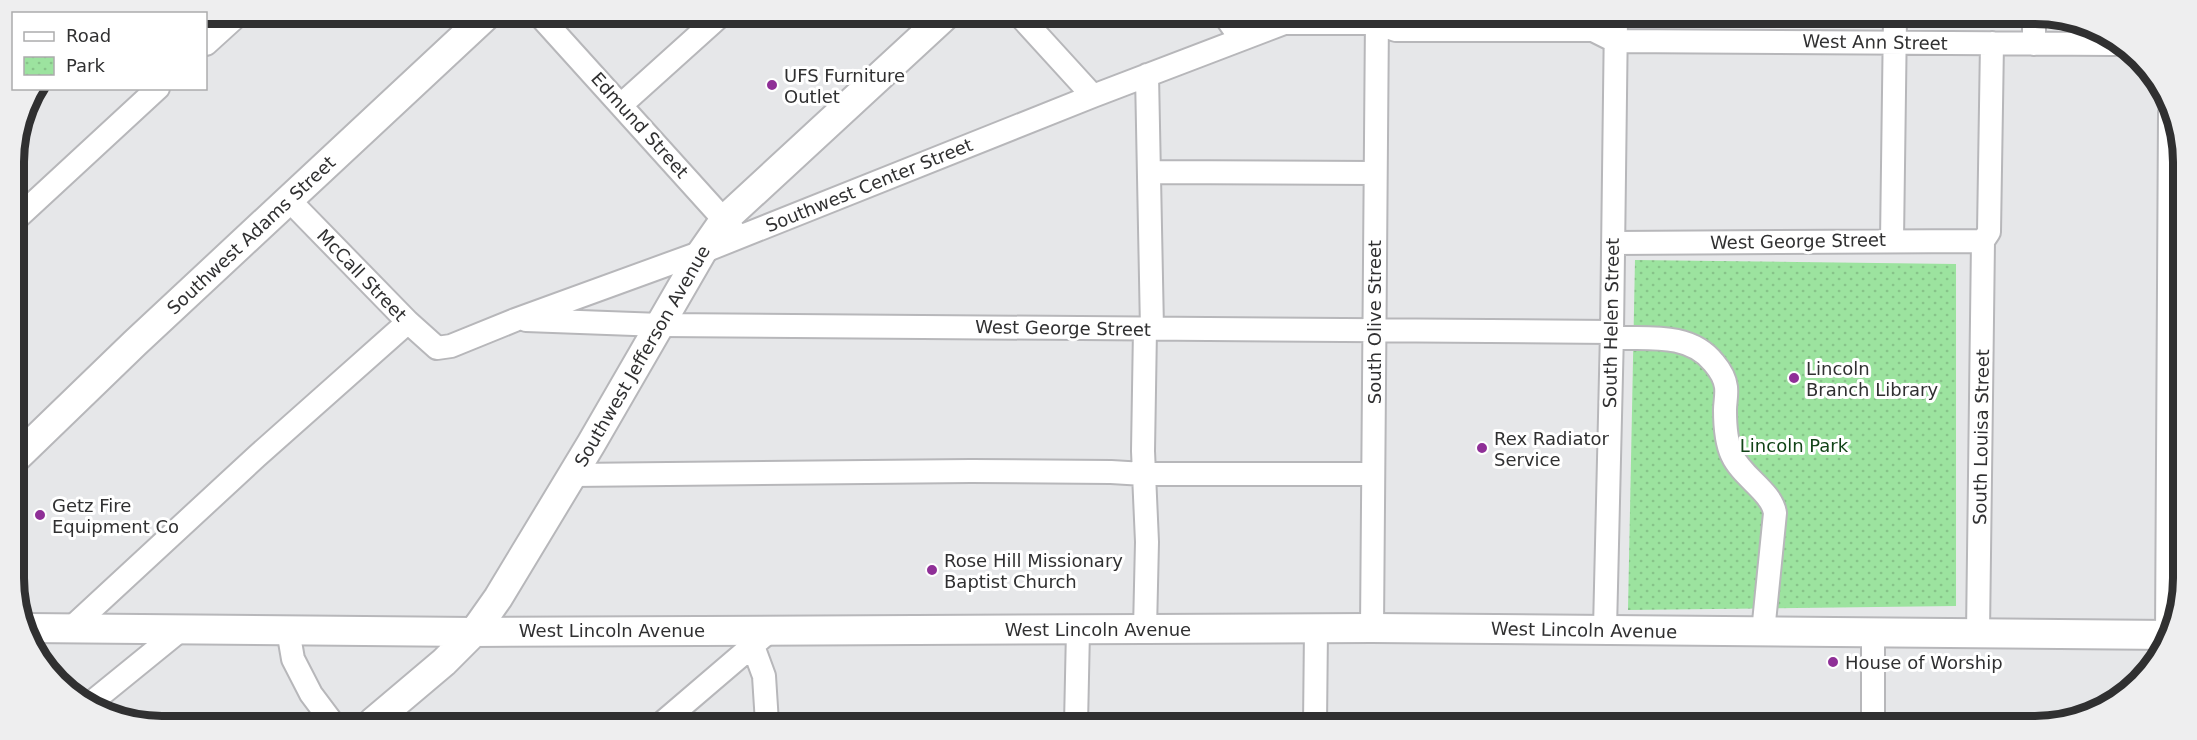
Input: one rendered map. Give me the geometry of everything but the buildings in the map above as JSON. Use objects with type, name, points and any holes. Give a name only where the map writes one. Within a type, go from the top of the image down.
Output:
[{"type":"main road","name":"Southwest Adams Street","points":[[24,450],[135,343],[477,24]]},
{"type":"main road","name":"Southwest Jefferson Avenue","points":[[379,716],[444,662],[474,632],[498,598],[702,252],[732,228],[937,24]]},
{"type":"main road","name":"West Lincoln Avenue","points":[[33,628],[183,628],[763,638],[1077,630],[1316,628],[2161,635]]},
{"type":"street","points":[[207,43],[228,24]]},
{"type":"street","name":"Edmund Street","points":[[547,24],[732,228]]},
{"type":"street","points":[[621,105],[711,24]]},
{"type":"street","points":[[1027,24],[1092,96]]},
{"type":"street","points":[[1231,24],[1241,39]]},
{"type":"street","name":"Southwest Center Street","points":[[732,228],[1092,96],[1280,24]]},
{"type":"street","name":"South Olive Street","points":[[1372,628],[1377,24]]},
{"type":"street","name":"West Ann Street","points":[[1385,24],[1396,30],[1593,30],[1615,41],[2106,44]]},
{"type":"street","name":"South Helen Street","points":[[1605,629],[1616,24]]},
{"type":"street","points":[[1892,240],[1895,24]]},
{"type":"street","points":[[2034,24],[2034,44]]},
{"type":"street","name":"South Louisa Street","points":[[1978,633],[1983,241],[1989,232],[1992,43]]},
{"type":"street","points":[[1145,629],[1147,542],[1144,474],[1149,329],[1147,75]]},
{"type":"street","points":[[24,212],[156,90]]},
{"type":"street","points":[[2168,613],[2170,135]]},
{"type":"street","points":[[1149,172],[1375,173]]},
{"type":"street","name":"McCall Street","points":[[289,200],[408,322],[437,348],[451,346],[515,320]]},
{"type":"street","name":"West George Street","points":[[1613,243],[1983,241]]},
{"type":"street","points":[[515,320],[702,252]]},
{"type":"street","name":"West George Street","points":[[515,320],[661,325],[1373,329],[1612,335],[1676,340],[1695,346],[1712,360],[1721,372],[1726,388],[1726,434],[1732,454],[1743,473],[1773,504],[1775,513],[1763,632]]},
{"type":"street","points":[[70,628],[256,457],[408,322]]},
{"type":"street","points":[[572,475],[971,471],[1373,474]]},
{"type":"street","points":[[96,699],[183,628]]},
{"type":"street","points":[[1315,716],[1316,628]]},
{"type":"street","points":[[288,630],[293,659],[311,694],[328,716]]},
{"type":"street","points":[[1077,630],[1077,716]]},
{"type":"street","points":[[1873,633],[1873,716]]},
{"type":"street","points":[[670,716],[763,638]]},
{"type":"street","points":[[763,638],[767,716]]},
{"type":"green space","name":"Lincoln Park","points":[[1635,260],[1956,264],[1956,606],[1628,610]]},
{"type":"place","name":"UFS Furniture Outlet","points":[[772,85]]},
{"type":"place","name":"Lincoln Branch Library","points":[[1794,378]]},
{"type":"place","name":"Rex Radiator Service","points":[[1482,448]]},
{"type":"place","name":"Getz Fire Equipment Co","points":[[40,515]]},
{"type":"place","name":"Rose Hill Missionary Baptist Church","points":[[932,570]]},
{"type":"place","name":"House of Worship","points":[[1833,662]]}]
